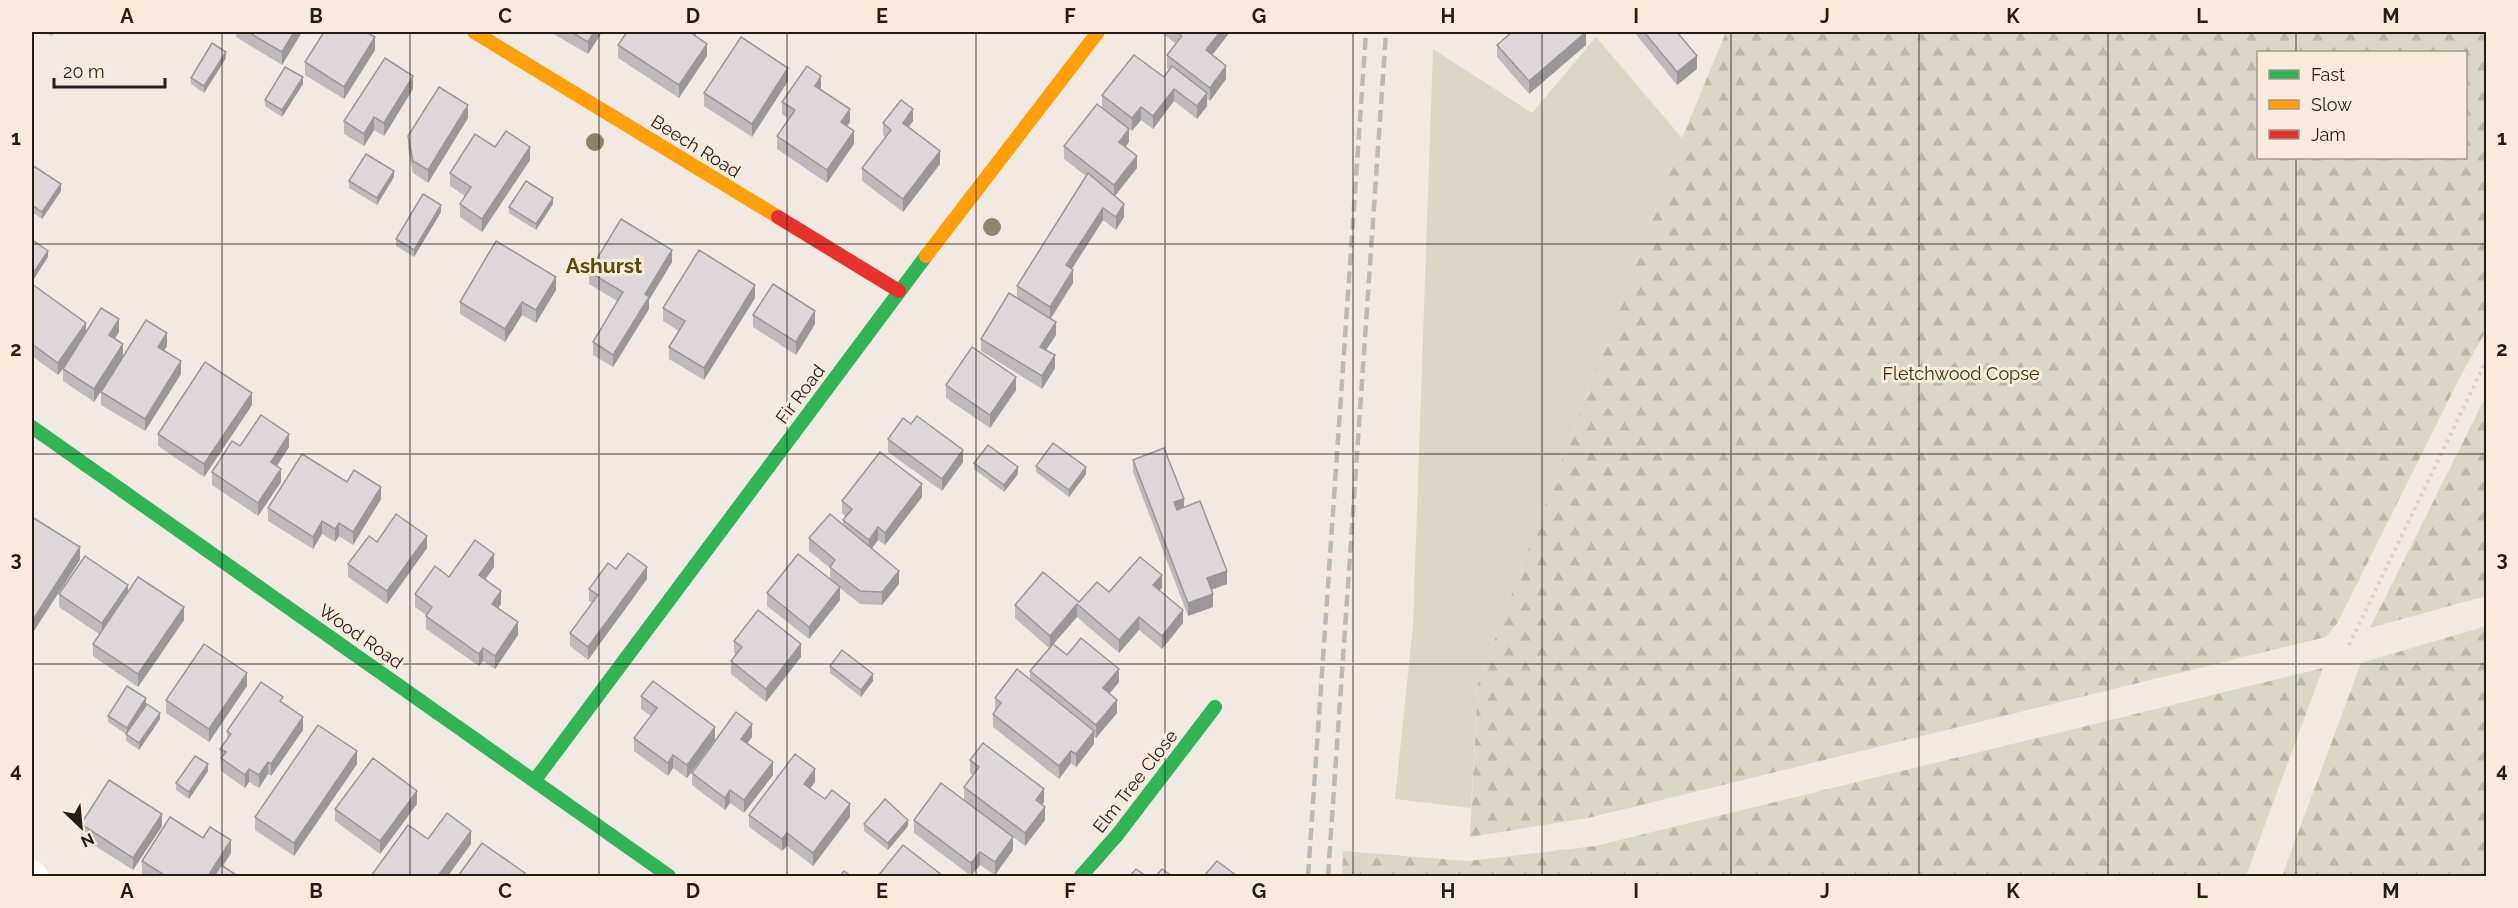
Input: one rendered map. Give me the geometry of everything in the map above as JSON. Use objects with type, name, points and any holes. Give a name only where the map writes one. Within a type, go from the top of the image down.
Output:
[{"type":"street","name":"Fir Road","points":[[534,780],[900,291],[1098,32]]},
{"type":"street","name":"Beech Road","points":[[481,33],[900,291]]},
{"type":"street","name":"Wood Road","points":[[32,427],[669,876]]},
{"type":"street","name":"Elm Tree Close","points":[[1082,876],[1118,834],[1215,707]]},
{"type":"path","points":[[2349,645],[2487,361]]},
{"type":"green space","name":"Fletchwood Copse","points":[[1726,32],[2486,32],[2486,331],[2459,379],[2338,622],[2326,637],[1588,818],[1470,837],[1478,684],[1682,138]]},
{"type":"green space","points":[[1596,37],[1682,138],[1478,684],[1471,808],[1395,799],[1413,625],[1433,49],[1532,113]]},
{"type":"green space","points":[[2486,396],[2486,596],[2370,628]]},
{"type":"green space","points":[[2486,626],[2486,876],[2282,876],[2361,663]]},
{"type":"green space","points":[[2323,668],[2246,876],[1342,876],[1343,851],[1468,861],[1595,846]]},
{"type":"building","points":[[248,32],[294,32],[282,52]]},
{"type":"building","points":[[324,32],[366,32],[375,37],[344,87],[305,62]]},
{"type":"building","points":[[571,32],[594,32],[588,42]]},
{"type":"building","points":[[627,32],[692,32],[707,44],[679,85],[618,45]]},
{"type":"building","points":[[1176,32],[1220,32],[1206,50],[1226,66],[1210,88],[1167,55],[1182,36]]},
{"type":"building","points":[[1512,32],[1586,32],[1529,81],[1497,45]]},
{"type":"building","points":[[1644,32],[1677,32],[1697,56],[1677,72]]},
{"type":"building","points":[[741,37],[788,68],[752,124],[704,93]]},
{"type":"building","points":[[212,43],[226,52],[204,86],[191,78]]},
{"type":"building","points":[[1134,55],[1164,77],[1172,66],[1207,93],[1197,106],[1174,89],[1153,116],[1141,107],[1132,118],[1102,95]]},
{"type":"building","points":[[385,58],[413,76],[384,123],[374,117],[364,134],[344,121]]},
{"type":"building","points":[[807,66],[821,76],[815,86],[850,109],[841,122],[854,131],[827,170],[777,136],[795,110],[782,102]]},
{"type":"building","points":[[285,67],[303,77],[282,110],[265,100]]},
{"type":"building","points":[[439,87],[468,105],[428,170],[413,161],[408,136]]},
{"type":"building","points":[[901,100],[913,109],[903,123],[940,151],[903,199],[862,168],[891,130],[883,123]]},
{"type":"building","points":[[1097,104],[1129,129],[1119,142],[1137,156],[1114,185],[1064,146]]},
{"type":"building","points":[[506,131],[530,147],[482,219],[460,204],[471,187],[450,173],[475,134],[495,147]]},
{"type":"building","points":[[366,154],[394,171],[377,198],[349,181]]},
{"type":"building","points":[[32,165],[61,184],[42,212],[32,205]]},
{"type":"building","points":[[1088,173],[1124,204],[1116,217],[1103,208],[1066,265],[1073,270],[1050,307],[1017,286]]},
{"type":"building","points":[[526,181],[553,198],[536,224],[509,207]]},
{"type":"building","points":[[423,194],[441,205],[414,250],[396,239]]},
{"type":"building","points":[[621,219],[672,250],[645,294],[649,297],[613,355],[593,342],[623,292],[589,272]]},
{"type":"building","points":[[34,241],[48,251],[32,275],[32,244]]},
{"type":"building","points":[[496,241],[556,277],[536,310],[522,302],[505,329],[460,302]]},
{"type":"building","points":[[699,250],[755,285],[704,368],[669,347],[685,321],[663,308]]},
{"type":"building","points":[[32,284],[86,323],[58,363],[32,344]]},
{"type":"building","points":[[773,284],[815,311],[796,342],[753,315]]},
{"type":"building","points":[[1009,293],[1056,322],[1040,347],[1055,355],[1042,376],[981,339]]},
{"type":"building","points":[[101,308],[119,319],[109,335],[123,344],[94,389],[63,369]]},
{"type":"building","points":[[146,320],[167,333],[158,347],[181,361],[145,419],[101,392]]},
{"type":"building","points":[[972,347],[1016,377],[990,415],[946,385]]},
{"type":"building","points":[[205,362],[252,393],[204,464],[158,434]]},
{"type":"building","points":[[261,415],[289,434],[271,462],[281,469],[258,503],[212,472],[232,441],[240,446]]},
{"type":"building","points":[[917,416],[963,450],[942,479],[888,439],[903,418],[911,424]]},
{"type":"building","points":[[1053,443],[1086,467],[1069,490],[1036,466]]},
{"type":"building","points":[[988,445],[1018,467],[1004,485],[974,463]]},
{"type":"building","points":[[1164,448],[1184,499],[1174,502],[1177,510],[1200,501],[1227,571],[1207,578],[1213,594],[1188,603],[1133,460]]},
{"type":"building","points":[[880,452],[922,484],[885,533],[878,527],[869,540],[843,520],[852,509],[842,501]]},
{"type":"building","points":[[302,454],[347,482],[354,470],[381,487],[353,532],[339,523],[335,529],[322,521],[313,537],[268,508]]},
{"type":"building","points":[[396,514],[427,536],[387,591],[348,564],[369,536],[377,542]]},
{"type":"building","points":[[830,514],[899,571],[882,592],[860,591],[830,567],[835,560],[809,538]]},
{"type":"building","points":[[32,517],[80,547],[32,621]]},
{"type":"building","points":[[475,540],[494,554],[479,575],[501,591],[492,604],[518,622],[495,656],[483,648],[479,654],[426,616],[432,607],[415,594],[435,566],[449,577]]},
{"type":"building","points":[[628,553],[647,567],[588,647],[570,633],[598,595],[589,589],[608,563],[616,569]]},
{"type":"building","points":[[798,554],[840,587],[809,627],[767,593]]},
{"type":"building","points":[[85,556],[128,585],[102,623],[59,594]]},
{"type":"building","points":[[1140,557],[1162,575],[1153,585],[1183,610],[1162,636],[1139,617],[1119,640],[1077,604],[1050,636],[1015,605],[1043,572],[1079,602],[1097,582],[1109,592]]},
{"type":"building","points":[[138,577],[184,607],[138,674],[93,644]]},
{"type":"building","points":[[758,610],[801,644],[766,689],[731,661],[742,647],[734,641]]},
{"type":"building","points":[[1081,638],[1119,669],[1103,688],[1117,700],[1096,725],[1030,671],[1053,644],[1067,655]]},
{"type":"building","points":[[204,644],[247,673],[209,729],[166,700]]},
{"type":"building","points":[[842,650],[873,674],[861,690],[830,666]]},
{"type":"building","points":[[1017,669],[1094,731],[1076,754],[1071,751],[1059,766],[993,714],[1001,703],[995,698]]},
{"type":"building","points":[[653,681],[715,727],[687,765],[673,755],[668,763],[634,738],[657,708],[641,696]]},
{"type":"building","points":[[261,682],[283,697],[280,701],[303,717],[271,764],[268,762],[259,775],[249,769],[245,775],[221,758],[226,752],[220,749],[231,734],[227,731]]},
{"type":"building","points":[[127,686],[146,698],[127,728],[108,716]]},
{"type":"building","points":[[147,704],[160,713],[139,743],[126,734]]},
{"type":"building","points":[[736,712],[752,724],[741,739],[773,762],[744,800],[730,790],[725,798],[692,773]]},
{"type":"building","points":[[318,725],[357,751],[294,843],[255,817]]},
{"type":"building","points":[[983,743],[1044,789],[1036,800],[1045,807],[1025,833],[964,787],[979,767],[970,760]]},
{"type":"building","points":[[795,754],[815,769],[804,784],[825,799],[832,790],[850,804],[813,853],[787,833],[782,839],[749,815]]},
{"type":"building","points":[[195,756],[208,764],[189,792],[176,783]]},
{"type":"building","points":[[373,758],[417,791],[380,841],[335,809]]},
{"type":"building","points":[[109,780],[162,814],[133,858],[81,824]]},
{"type":"building","points":[[941,783],[1013,837],[995,862],[980,852],[971,863],[914,820]]},
{"type":"building","points":[[885,799],[908,820],[888,843],[864,824]]},
{"type":"building","points":[[447,813],[471,831],[438,876],[371,876],[408,825],[428,839]]},
{"type":"building","points":[[170,817],[203,838],[210,827],[231,840],[208,876],[166,876],[142,861]]},
{"type":"building","points":[[482,843],[525,873],[522,876],[458,876]]},
{"type":"building","points":[[903,845],[943,876],[878,876]]},
{"type":"building","points":[[1217,861],[1237,876],[1204,876]]},
{"type":"building","points":[[221,865],[238,876],[214,876]]},
{"type":"building","points":[[1136,869],[1146,876],[1130,876]]},
{"type":"building","points":[[1162,869],[1172,876],[1156,876]]},
{"type":"building","points":[[844,871],[851,876],[840,876]]},
{"type":"railway","points":[[1308,876],[1366,32]]},
{"type":"railway","points":[[1328,876],[1386,32]]},
{"type":"traffic: fast","points":[[535,780],[926,256]]},
{"type":"traffic: fast","points":[[32,427],[669,876]]},
{"type":"traffic: fast","points":[[1081,876],[1118,834],[1215,707]]},
{"type":"traffic: slow","points":[[474,32],[778,217]]},
{"type":"traffic: slow","points":[[926,256],[1098,32]]},
{"type":"traffic: jam","points":[[778,217],[899,291]]},
{"type":"district","name":"Ashurst","points":[[604,265]]}]
